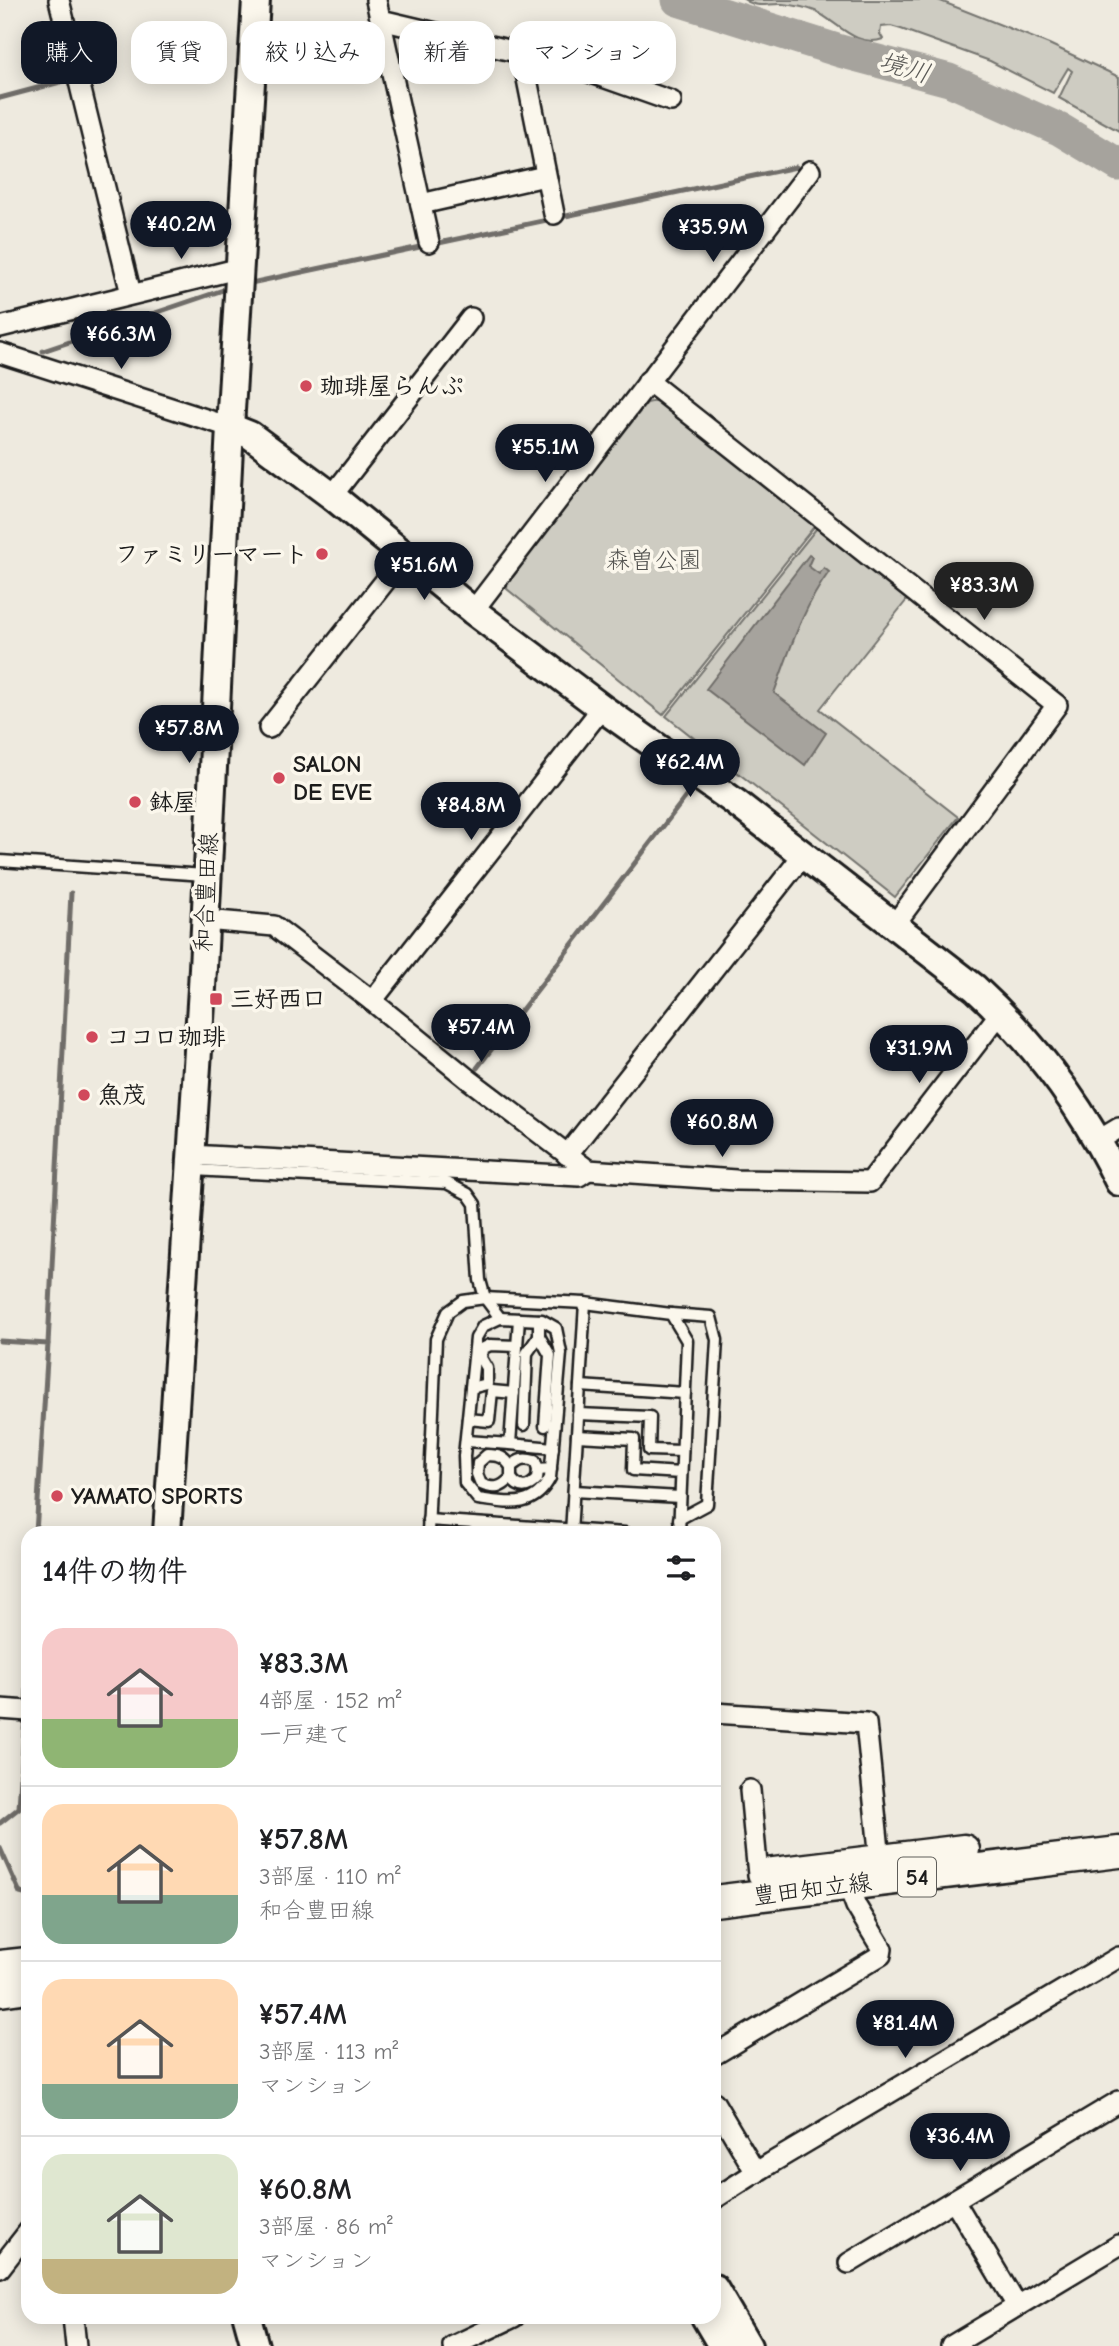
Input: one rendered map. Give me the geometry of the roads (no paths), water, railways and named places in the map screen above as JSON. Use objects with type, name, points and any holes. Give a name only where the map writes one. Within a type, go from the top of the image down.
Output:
[{"type":"main road","name":"和合豊田線","points":[[256,21],[257,0]]},
{"type":"main road","name":"和合豊田線","points":[[167,1526],[252,84]]},
{"type":"main road","points":[[230,427],[250,435],[331,496],[473,611],[804,854],[1001,1012],[1037,1050],[1070,1095],[1109,1134],[1119,1182]]},
{"type":"main road","name":"豊田知立線","points":[[721,1880],[1119,1833]]},
{"type":"main road","name":"豊田知立線","points":[[721,1900],[1119,1852]]},
{"type":"main road","points":[[0,1966],[21,1964]]},
{"type":"main road","points":[[0,1991],[21,1988]]},
{"type":"main road","points":[[721,2300],[748,2346]]},
{"type":"main road","points":[[249,2324],[255,2346]]},
{"type":"main road","points":[[709,2324],[722,2346]]},
{"type":"street","points":[[59,0],[131,294]]},
{"type":"street","points":[[376,0],[429,242]]},
{"type":"street","points":[[381,20],[509,51]]},
{"type":"street","points":[[385,60],[389,60]]},
{"type":"street","points":[[528,84],[554,214]]},
{"type":"street","points":[[623,84],[671,101]]},
{"type":"street","points":[[473,611],[810,171]]},
{"type":"street","points":[[421,204],[545,176]]},
{"type":"street","points":[[0,327],[241,268]]},
{"type":"street","points":[[331,496],[471,318]]},
{"type":"street","points":[[0,353],[230,427]]},
{"type":"street","points":[[649,381],[1057,705],[894,924]]},
{"type":"street","points":[[269,728],[405,556]]},
{"type":"street","points":[[372,1001],[602,708]]},
{"type":"street","points":[[567,1155],[804,854]]},
{"type":"street","points":[[205,920],[274,926],[588,1170],[736,1181],[870,1182],[1001,1012]]},
{"type":"street","points":[[189,1162],[579,1176],[588,1170]]},
{"type":"street","points":[[0,1709],[21,1710]]},
{"type":"street","points":[[721,1713],[866,1723],[880,1860]]},
{"type":"street","points":[[750,1790],[758,1875]]},
{"type":"street","points":[[721,2051],[881,1955],[882,1949],[856,1906],[848,1885]]},
{"type":"street","points":[[721,2195],[1119,1957]]},
{"type":"street","points":[[849,2263],[1119,2101]]},
{"type":"street","points":[[721,2114],[756,2173]]},
{"type":"street","points":[[954,2200],[1017,2306]]},
{"type":"street","points":[[0,2268],[21,2241]]},
{"type":"street","points":[[951,2346],[1119,2245]]},
{"type":"street","points":[[74,2324],[76,2346]]},
{"type":"street","points":[[453,2346],[484,2340],[499,2324]]},
{"type":"lane","points":[[0,861],[206,875]]},
{"type":"lane","points":[[189,1162],[447,1183],[468,1194],[475,1204],[480,1280],[485,1298],[500,1318]]},
{"type":"lane","points":[[428,1526],[436,1339],[448,1312],[463,1301],[485,1298],[585,1303],[711,1317],[717,1340],[707,1504],[679,1519]]},
{"type":"lane","points":[[571,1526],[585,1303]]},
{"type":"lane","points":[[671,1314],[687,1341],[678,1526]]},
{"type":"lane","points":[[539,1320],[539,1336],[550,1355],[550,1427],[553,1448],[550,1478],[543,1492],[527,1502],[478,1499],[465,1483],[475,1338],[483,1326],[500,1318],[539,1320],[556,1328],[561,1353],[550,1427]]},
{"type":"lane","points":[[510,1444],[519,1319]]},
{"type":"lane","points":[[524,1425],[527,1353],[539,1336]]},
{"type":"lane","points":[[471,1388],[487,1384],[487,1368],[481,1358],[482,1349],[491,1345],[517,1346]]},
{"type":"lane","points":[[580,1386],[685,1393]]},
{"type":"lane","points":[[468,1419],[489,1421],[492,1391],[514,1393]]},
{"type":"lane","points":[[578,1414],[650,1417],[649,1450],[681,1451]]},
{"type":"lane","points":[[512,1424],[550,1427]]},
{"type":"lane","points":[[577,1436],[634,1439],[633,1470],[681,1473]]},
{"type":"lane","points":[[467,1441],[553,1448]]},
{"type":"lane","points":[[538,1470],[535,1461],[525,1458],[517,1461],[511,1473],[502,1486],[492,1488],[481,1484],[477,1474],[478,1463],[487,1455],[498,1455],[506,1459],[511,1473],[515,1484],[523,1488],[530,1486],[537,1479],[538,1470]]},
{"type":"lane","points":[[538,1470],[551,1469]]},
{"type":"lane","points":[[491,1500],[492,1488]]},
{"type":"lane","points":[[574,1491],[680,1497]]},
{"type":"lane","points":[[428,1520],[484,1526]]},
{"type":"lane","points":[[459,1522],[462,1526]]},
{"type":"waterway","name":"境川","points":[[678,0],[840,51],[949,80],[1061,130],[1119,165]]},
{"type":"waterway","points":[[0,98],[53,84]]},
{"type":"waterway","points":[[246,284],[796,167]]},
{"type":"waterway","points":[[43,351],[229,288]]},
{"type":"waterway","points":[[477,1068],[688,794]]},
{"type":"waterway","points":[[48,1344],[71,893]]},
{"type":"waterway","points":[[0,1341],[48,1344],[36,1526]]},
{"type":"waterway","points":[[0,1823],[19,1808],[21,1777]]},
{"type":"waterway","points":[[0,1848],[21,1893]]},
{"type":"place","name":"珈琲屋らんぷ","points":[[306,386]]},
{"type":"place","name":"ファミリーマート","points":[[322,554]]},
{"type":"place","name":"SALON DE EVE","points":[[279,778]]},
{"type":"place","name":"鉢屋","points":[[135,802]]},
{"type":"place","name":"三好西口","points":[[216,999]]},
{"type":"place","name":"ココロ珈琲","points":[[92,1037]]},
{"type":"place","name":"魚茂","points":[[84,1095]]},
{"type":"place","name":"YAMATO SPORTS","points":[[57,1496]]},
{"type":"park label","name":"森曽公園","points":[[654,560]]}]
